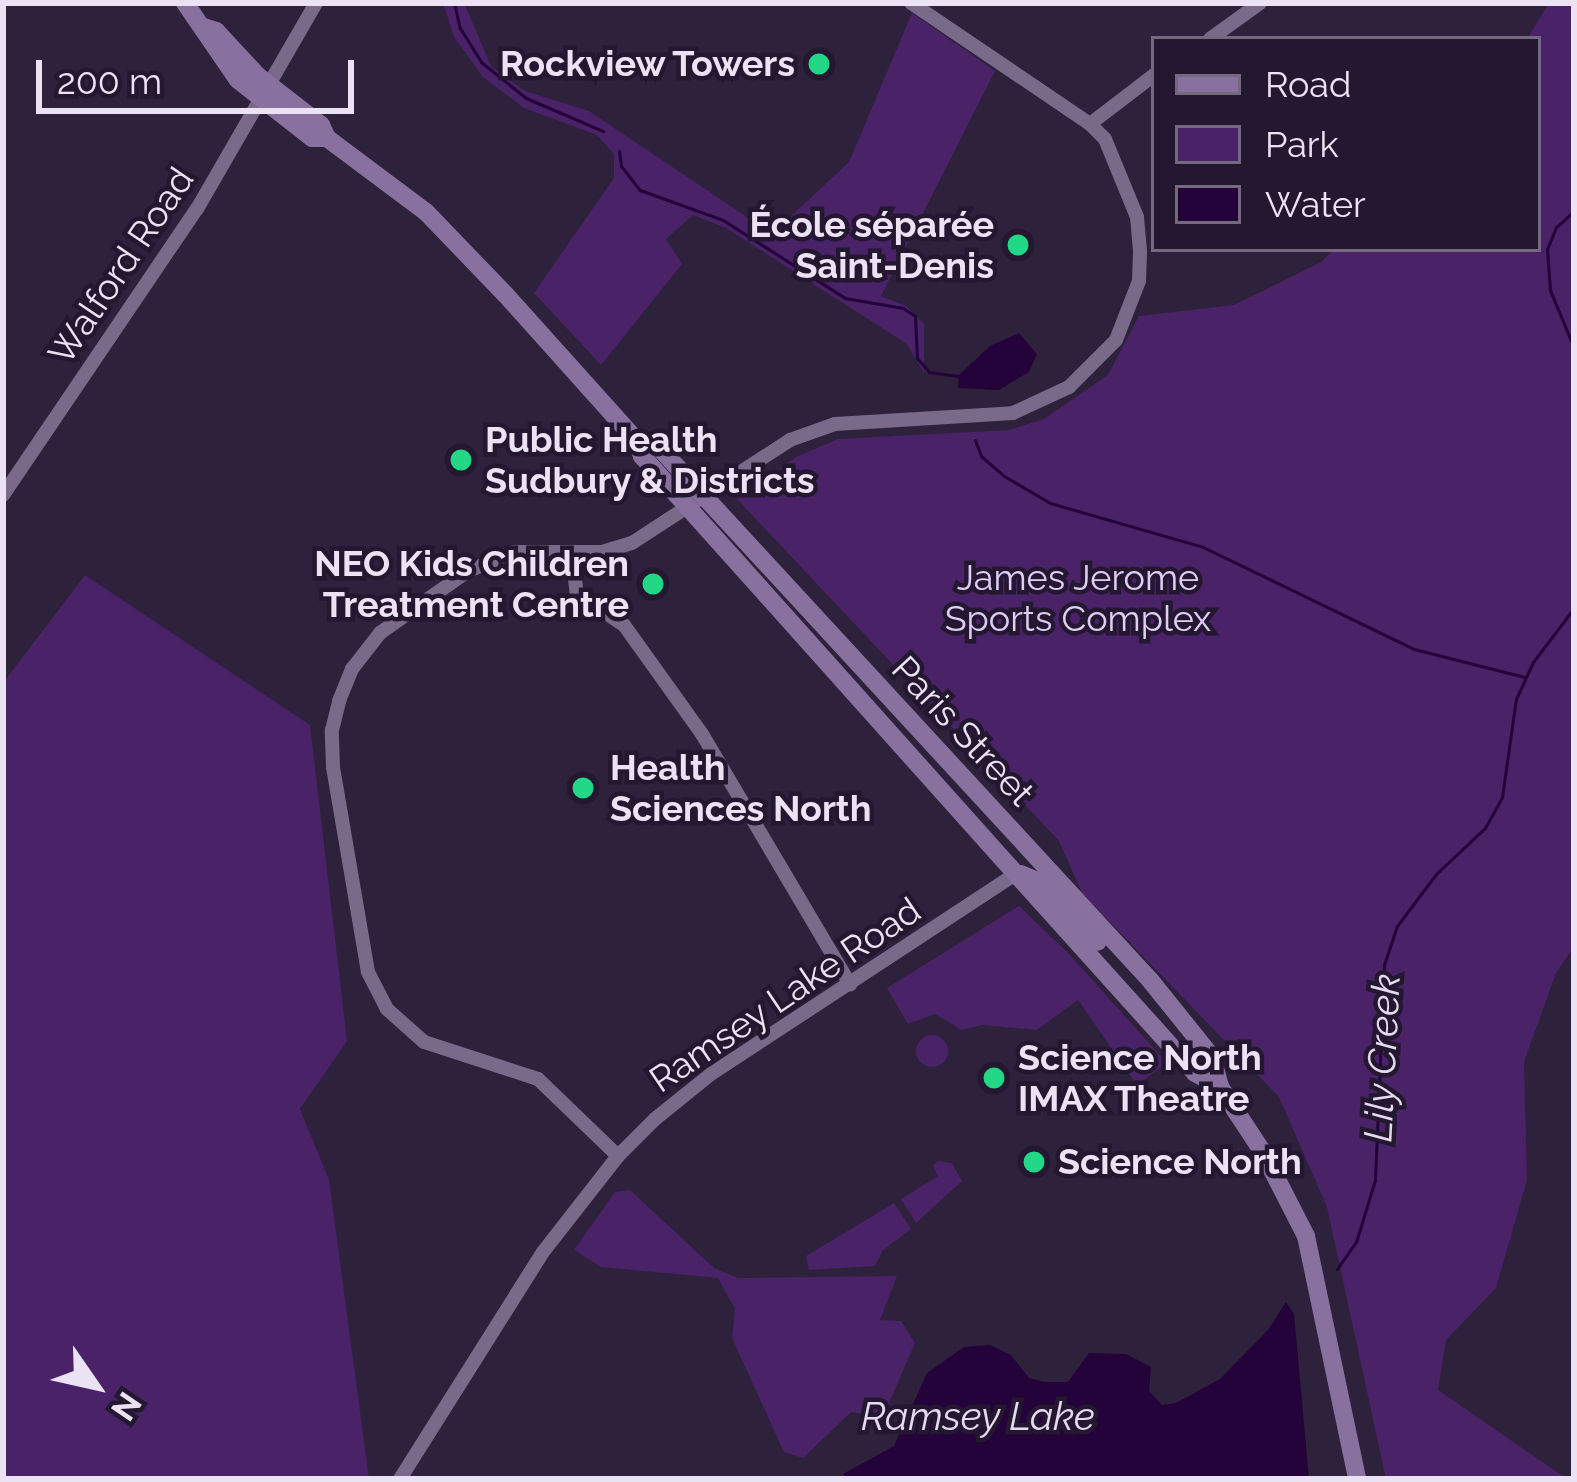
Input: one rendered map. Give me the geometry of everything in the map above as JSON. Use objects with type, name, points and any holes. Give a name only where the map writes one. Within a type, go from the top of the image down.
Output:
[{"type":"main road","name":"Paris Street","points":[[185,3],[204,27],[206,40],[262,90],[321,125],[327,138],[426,212],[637,441],[642,456],[696,503],[1018,837],[1173,1006],[1212,1057],[1220,1087],[1264,1154],[1306,1236],[1357,1479]]},
{"type":"main road","name":"Paris Street","points":[[696,503],[1016,874],[1195,1072],[1220,1087]]},
{"type":"main road","points":[[1018,837],[1024,854],[1016,874],[1042,883],[1212,1057]]},
{"type":"street","name":"Walford Road","points":[[3,495],[197,209],[316,3]]},
{"type":"street","points":[[618,1156],[538,1079],[424,1042],[387,1009],[368,972],[333,766],[332,730],[339,701],[352,669],[380,633],[468,571],[495,558],[538,551],[572,555],[632,543],[790,440],[835,424],[1013,413],[1069,387],[1095,364],[1130,310],[1140,251],[1137,217],[1117,159],[1090,124],[911,3]]},
{"type":"street","points":[[1214,36],[1260,3]]},
{"type":"street","points":[[1090,124],[1151,78]]},
{"type":"street","points":[[572,555],[577,594],[624,625],[702,734],[850,984]]},
{"type":"street","name":"Ramsey Lake Road","points":[[400,1479],[543,1252],[618,1156],[711,1074],[1016,874]]},
{"type":"green space","points":[[443,3],[464,3],[491,66],[525,91],[589,111],[772,234],[849,162],[912,13],[995,71],[881,296],[906,306],[924,324],[924,373],[907,344],[726,228],[693,215],[666,239],[682,264],[601,365],[534,293],[614,178],[614,154],[597,135],[524,108],[483,77],[454,37]]},
{"type":"green space","name":"James Jerome Sports Complex","points":[[1549,3],[1574,4],[1574,947],[1556,973],[1524,1062],[1527,1180],[1496,1288],[1446,1340],[1438,1390],[1567,1479],[1386,1479],[1327,1207],[1279,1097],[1082,893],[1059,841],[737,499],[796,457],[838,439],[1009,430],[1044,419],[1108,375],[1139,316],[1234,305],[1321,262],[1332,252],[1541,252],[1541,36],[1529,36]]},
{"type":"green space","points":[[85,575],[310,725],[347,1041],[300,1109],[329,1180],[369,1479],[3,1479],[3,683]]},
{"type":"green space","points":[[1019,906],[1167,1063],[1137,1085],[1078,1000],[1037,1030],[982,1025],[962,1030],[935,1014],[908,1024],[887,988]]},
{"type":"green space","points":[[932,1035],[943,1040],[948,1051],[943,1062],[932,1067],[921,1062],[916,1051],[921,1040]]},
{"type":"green space","points":[[938,1161],[952,1163],[962,1181],[916,1223],[901,1199],[938,1176],[933,1166]]},
{"type":"green space","points":[[630,1190],[714,1268],[738,1278],[897,1276],[880,1320],[901,1321],[915,1343],[883,1417],[851,1412],[803,1458],[784,1452],[732,1338],[735,1309],[718,1278],[601,1267],[574,1250],[615,1192]]},
{"type":"green space","points":[[894,1203],[911,1229],[883,1250],[875,1266],[809,1270],[806,1256]]},
{"type":"water","points":[[1019,333],[1037,354],[1029,372],[999,390],[958,388],[959,375],[990,346]]},
{"type":"water","name":"Ramsey Lake","points":[[1286,1302],[1294,1314],[1309,1479],[847,1479],[843,1474],[894,1446],[927,1373],[964,1347],[990,1345],[1011,1355],[1029,1378],[1044,1382],[1068,1382],[1089,1353],[1126,1354],[1151,1367],[1149,1391],[1162,1405],[1176,1403],[1220,1379],[1268,1330]]},
{"type":"waterway","points":[[454,3],[460,28],[481,62],[526,98],[603,131]]},
{"type":"waterway","points":[[619,151],[621,166],[640,190],[723,220],[845,298],[903,308],[915,316],[917,358],[929,372],[958,376]]},
{"type":"waterway","name":"Lily Creek","points":[[1574,211],[1556,227],[1547,249],[1550,290],[1574,348]]},
{"type":"waterway","points":[[975,440],[981,456],[1004,476],[1050,503],[1203,547],[1414,649],[1525,677]]},
{"type":"waterway","name":"Lily Creek","points":[[1337,1269],[1356,1242],[1375,1180],[1384,965],[1397,926],[1436,874],[1485,828],[1502,797],[1516,699],[1533,662],[1574,608]]},
{"type":"place","name":"Rockview Towers","points":[[819,64]]},
{"type":"place","name":"École séparée Saint-Denis","points":[[1018,245]]},
{"type":"place","name":"Public Health Sudbury & Districts","points":[[461,460]]},
{"type":"place","name":"NEO Kids Children Treatment Centre","points":[[653,584]]},
{"type":"place","name":"Health Sciences North","points":[[583,788]]},
{"type":"place","name":"Science North IMAX Theatre","points":[[994,1078]]},
{"type":"place","name":"Science North","points":[[1034,1162]]}]
